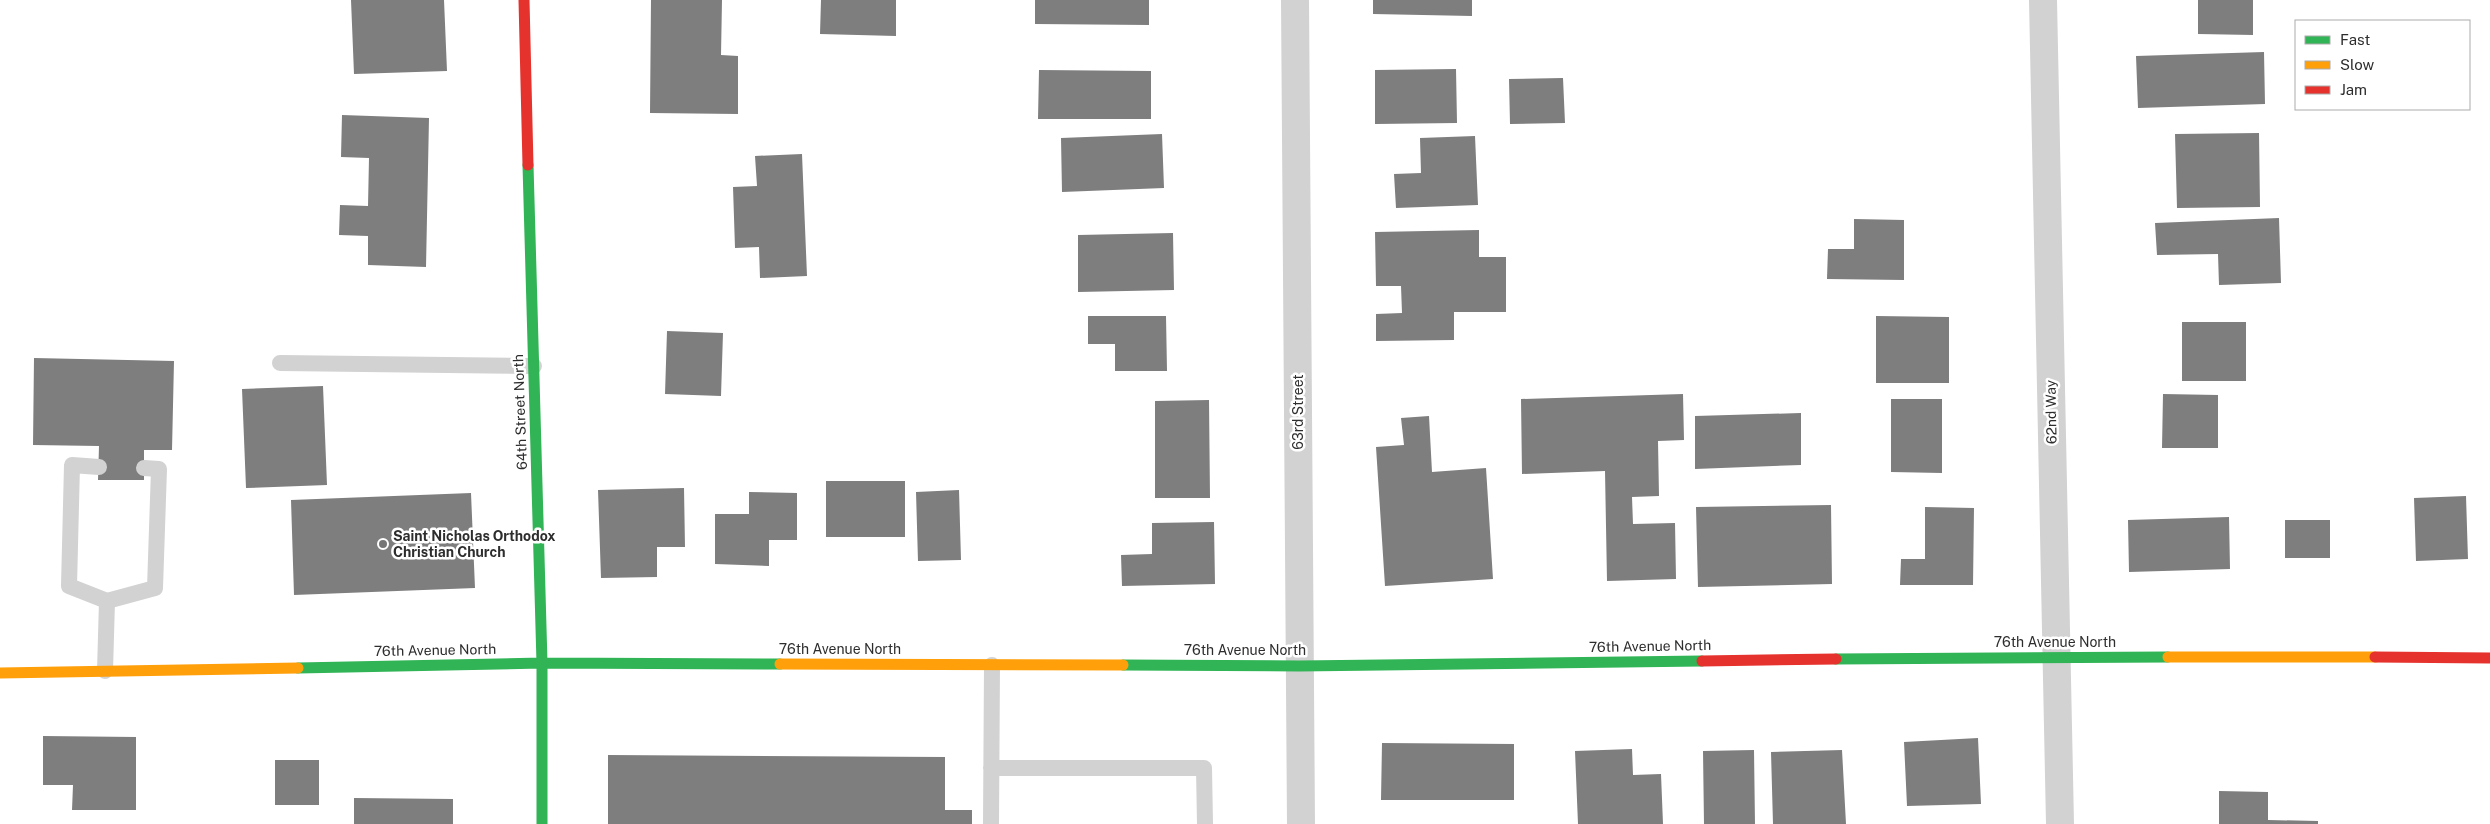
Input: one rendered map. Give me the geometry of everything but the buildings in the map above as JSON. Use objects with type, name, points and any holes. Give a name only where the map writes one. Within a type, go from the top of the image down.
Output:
[{"type":"street","name":"64th Street North","points":[[524,0],[542,663],[542,824]]},
{"type":"street","name":"63rd Street","points":[[1295,0],[1301,824]]},
{"type":"street","name":"62nd Way","points":[[2043,0],[2055,656],[2060,824]]},
{"type":"street","name":"76th Avenue North","points":[[0,673],[542,663],[1300,666],[2055,656],[2490,658]]},
{"type":"lane","points":[[280,362],[534,366]]},
{"type":"lane","points":[[99,467],[72,465],[69,586],[107,601],[154,588],[159,469],[144,468]]},
{"type":"lane","points":[[105,671],[107,601]]},
{"type":"lane","points":[[991,824],[992,664]]},
{"type":"lane","points":[[991,768],[1204,768],[1205,824]]},
{"type":"traffic: fast","points":[[528,165],[542,663],[542,824]]},
{"type":"traffic: fast","points":[[1836,659],[2168,657]]},
{"type":"traffic: fast","points":[[1123,665],[1299,666],[1702,661]]},
{"type":"traffic: fast","points":[[298,668],[542,663],[780,664]]},
{"type":"traffic: slow","points":[[2168,657],[2375,657]]},
{"type":"traffic: slow","points":[[780,664],[1123,665]]},
{"type":"traffic: slow","points":[[0,673],[298,668]]},
{"type":"traffic: jam","points":[[524,0],[528,165]]},
{"type":"traffic: jam","points":[[2375,657],[2490,658]]},
{"type":"traffic: jam","points":[[1702,661],[1836,659]]},
{"type":"place","name":"Saint Nicholas Orthodox Christian Church","points":[[383,544]]}]
